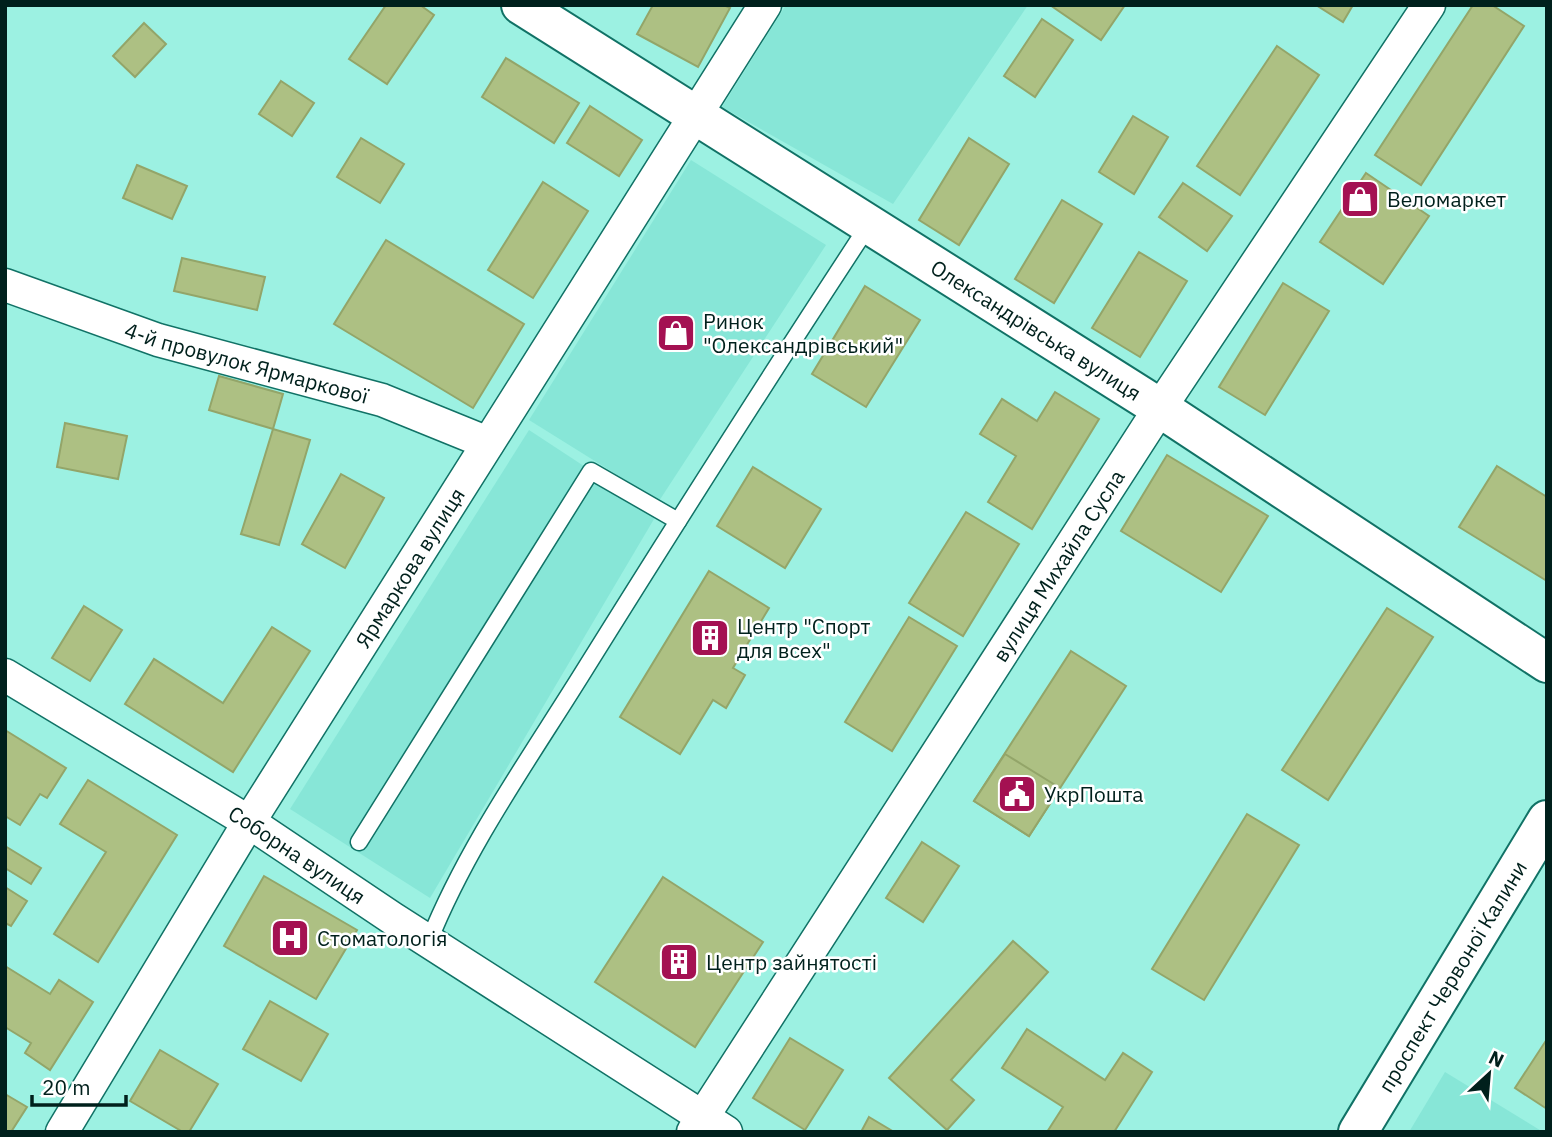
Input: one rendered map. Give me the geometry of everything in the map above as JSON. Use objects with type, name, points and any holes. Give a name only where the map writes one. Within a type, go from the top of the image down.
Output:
[{"type":"main road","name":"Олександрівська вулиця","points":[[521,5],[1160,408],[1547,663]]},
{"type":"main road","name":"проспект Червоної Калини","points":[[1358,1132],[1547,820]]},
{"type":"street","name":"Ярмаркова вулиця","points":[[62,1132],[249,822],[765,5]]},
{"type":"street","name":"вулиця Михайла Сусла","points":[[707,1127],[1160,408],[1429,5]]},
{"type":"street","name":"4-й провулок Ярмаркової","points":[[5,285],[158,340],[382,400],[488,443]]},
{"type":"street","name":"Соборна вулиця","points":[[5,675],[249,822],[707,1127]]},
{"type":"lane","points":[[429,942],[449,892],[678,521],[870,223]]},
{"type":"lane","points":[[359,842],[591,471],[678,521]]},
{"type":"shaded area","points":[[786,5],[1028,5],[893,204],[722,107]]},
{"type":"shaded area","name":"Ринок \"Олександрівський\"","points":[[691,160],[826,245],[659,501],[529,420]]},
{"type":"shaded area","points":[[529,430],[657,514],[430,898],[290,809]]},
{"type":"shaded area","points":[[1445,1072],[1543,1132],[1409,1132]]},
{"type":"building","points":[[386,5],[420,5],[434,15],[387,84],[349,59]]},
{"type":"building","points":[[653,5],[724,5],[730,8],[698,67],[637,34]]},
{"type":"building","points":[[1050,5],[1125,5],[1101,40]]},
{"type":"building","points":[[1316,5],[1353,5],[1343,22]]},
{"type":"building","points":[[1473,5],[1492,5],[1524,26],[1421,185],[1375,155]]},
{"type":"building","points":[[1042,19],[1073,40],[1035,97],[1004,76]]},
{"type":"building","points":[[144,23],[166,44],[135,77],[113,56]]},
{"type":"building","points":[[1277,46],[1319,75],[1240,195],[1197,166]]},
{"type":"building","points":[[506,58],[579,103],[554,143],[482,97]]},
{"type":"building","points":[[281,81],[314,103],[292,136],[259,114]]},
{"type":"building","points":[[590,106],[642,140],[619,176],[567,143]]},
{"type":"building","points":[[1133,116],[1168,137],[1134,194],[1099,172]]},
{"type":"building","points":[[361,138],[404,164],[380,203],[337,177]]},
{"type":"building","points":[[969,138],[1009,164],[959,245],[919,220]]},
{"type":"building","points":[[137,165],[187,186],[172,219],[123,198]]},
{"type":"building","points":[[1366,173],[1429,216],[1383,284],[1320,242]]},
{"type":"building","points":[[543,182],[588,211],[533,298],[488,270]]},
{"type":"building","points":[[1183,183],[1232,216],[1207,251],[1159,217]]},
{"type":"building","points":[[1062,200],[1102,224],[1054,303],[1015,279]]},
{"type":"building","points":[[386,240],[524,324],[473,408],[334,324]]},
{"type":"building","points":[[1139,252],[1187,281],[1140,357],[1092,328]]},
{"type":"building","points":[[182,258],[265,277],[257,310],[174,291]]},
{"type":"building","points":[[1283,283],[1329,311],[1265,415],[1219,387]]},
{"type":"building","points":[[865,286],[920,320],[866,407],[812,374]]},
{"type":"building","points":[[219,376],[283,394],[273,429],[209,410]]},
{"type":"building","points":[[1055,392],[1099,419],[1032,529],[988,502],[1016,456],[980,434],[1002,399],[1037,421]]},
{"type":"building","points":[[65,423],[127,436],[118,479],[57,467]]},
{"type":"building","points":[[273,429],[310,440],[279,545],[241,534]]},
{"type":"building","points":[[1167,455],[1268,516],[1221,592],[1121,531]]},
{"type":"building","points":[[1497,466],[1547,497],[1547,581],[1459,527]]},
{"type":"building","points":[[753,467],[821,509],[785,568],[717,526]]},
{"type":"building","points":[[341,474],[384,498],[345,568],[302,544]]},
{"type":"building","points":[[966,512],[1019,544],[963,636],[909,603]]},
{"type":"building","name":"Центр \"Спорт для всех\"","points":[[709,571],[769,608],[733,668],[745,675],[726,708],[713,700],[680,754],[620,717]]},
{"type":"building","points":[[84,606],[122,630],[90,681],[52,658]]},
{"type":"building","points":[[1387,608],[1433,637],[1328,800],[1282,770]]},
{"type":"building","points":[[909,617],[957,646],[892,751],[845,722]]},
{"type":"building","points":[[272,627],[310,651],[233,772],[125,704],[154,659],[223,703]]},
{"type":"building","points":[[1071,651],[1126,686],[1029,836],[974,801]]},
{"type":"building","points":[[5,730],[66,768],[47,798],[40,794],[20,825],[5,816]]},
{"type":"building","name":"УкрПошта","points":[[1005,754],[1060,788],[1029,836],[974,801]]},
{"type":"building","points":[[88,780],[177,835],[98,962],[54,934],[106,852],[60,824]]},
{"type":"building","points":[[1247,814],[1299,845],[1204,1000],[1152,969]]},
{"type":"building","points":[[922,842],[959,866],[923,922],[886,898]]},
{"type":"building","points":[[5,846],[41,868],[31,884],[5,868]]},
{"type":"building","name":"Стоматологія","points":[[264,876],[357,930],[316,999],[224,946]]},
{"type":"building","name":"Центр зайнятості","points":[[663,877],[763,942],[695,1047],[595,982]]},
{"type":"building","points":[[5,887],[27,901],[11,926],[5,923]]},
{"type":"building","points":[[1013,941],[1048,972],[951,1080],[974,1100],[947,1130],[889,1078]]},
{"type":"building","points":[[5,966],[50,994],[59,980],[93,1002],[50,1070],[25,1053],[31,1043],[5,1027]]},
{"type":"building","points":[[270,1001],[328,1034],[301,1081],[243,1049]]},
{"type":"building","points":[[1027,1029],[1105,1080],[1123,1053],[1152,1072],[1114,1132],[1047,1132],[1063,1107],[1002,1068]]},
{"type":"building","points":[[790,1038],[843,1070],[805,1130],[753,1098]]},
{"type":"building","points":[[1547,1039],[1547,1109],[1515,1088]]},
{"type":"building","points":[[160,1050],[218,1084],[189,1132],[183,1132],[130,1101]]},
{"type":"building","points":[[5,1094],[27,1107],[11,1132],[5,1132]]},
{"type":"building","points":[[869,1117],[894,1132],[861,1132]]},
{"type":"place","name":"Веломаркет","points":[[1360,199]]},
{"type":"place","name":"Ринок \"Олександрівський\"","points":[[676,333]]},
{"type":"place","name":"Центр \"Спорт для всех\"","points":[[710,638]]},
{"type":"place","name":"УкрПошта","points":[[1017,794]]},
{"type":"place","name":"Стоматологія","points":[[290,938]]},
{"type":"place","name":"Центр зайнятості","points":[[679,962]]}]
